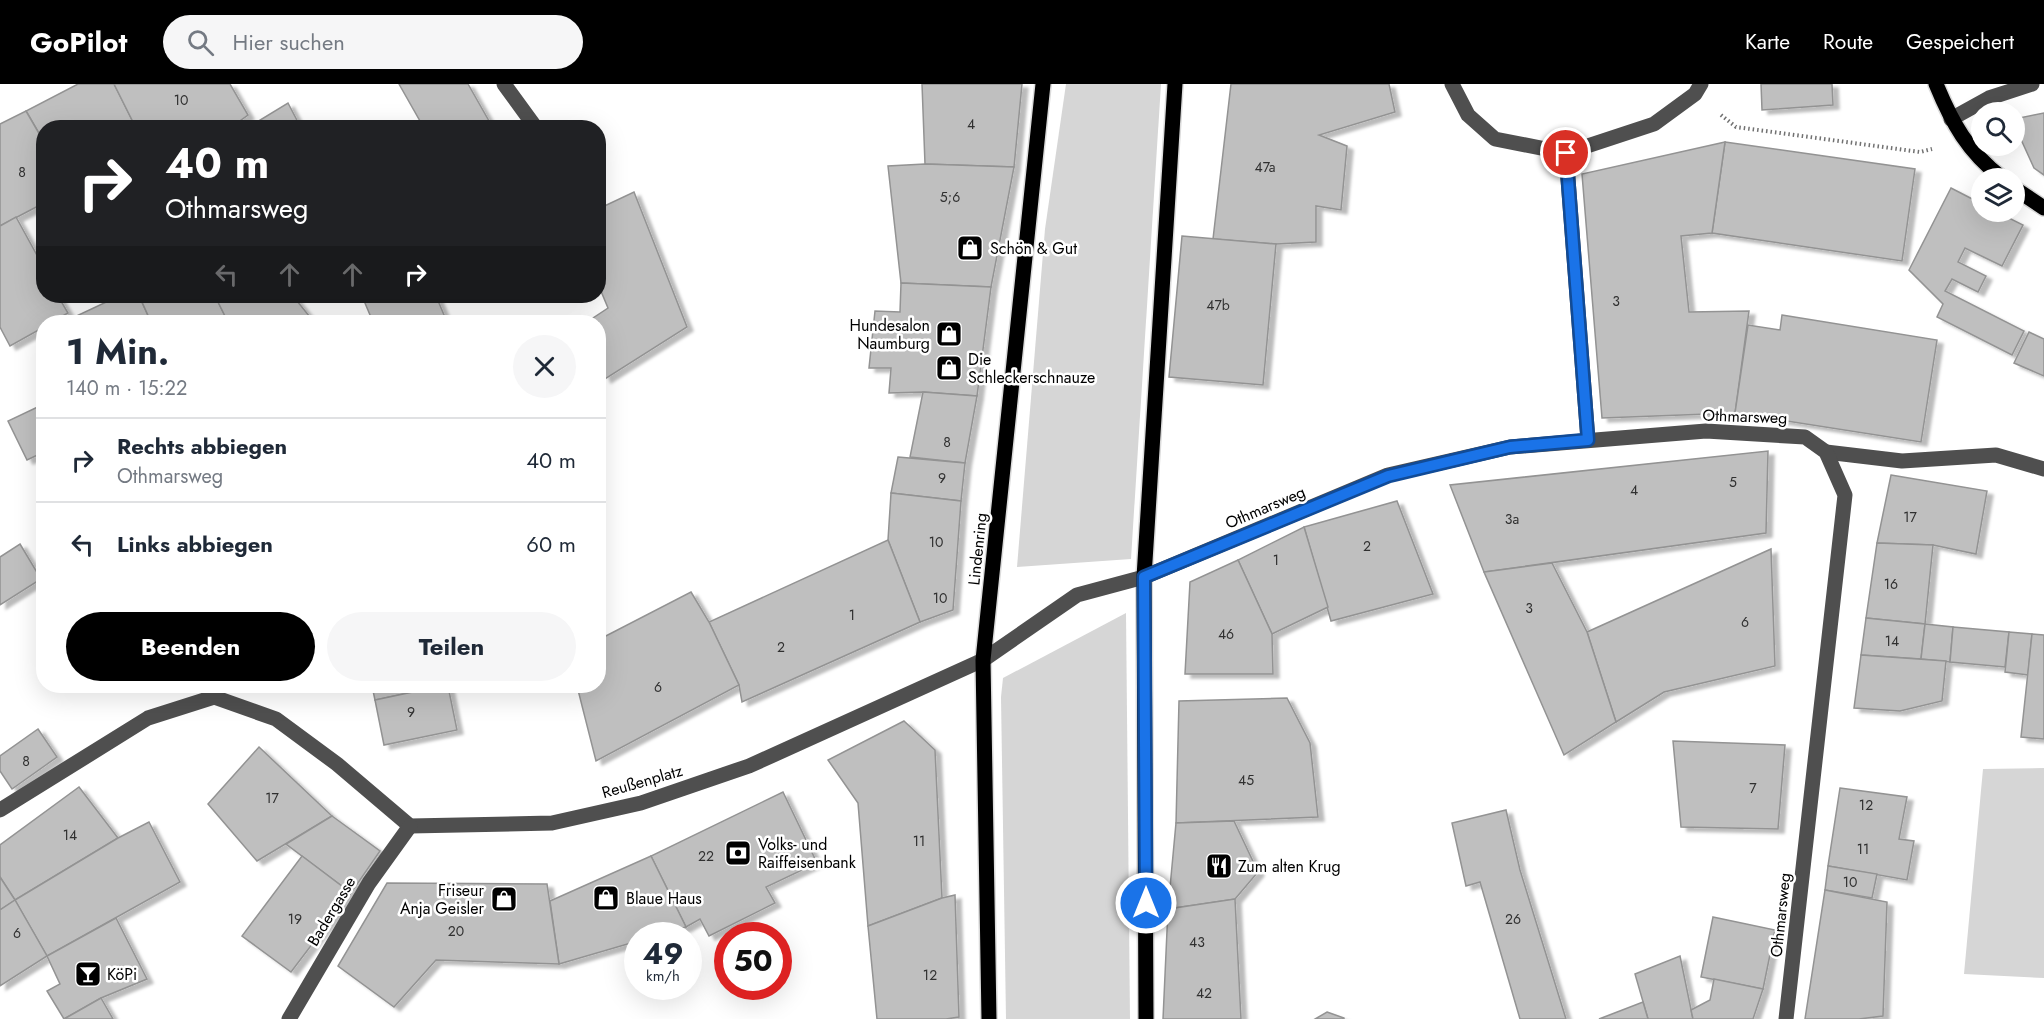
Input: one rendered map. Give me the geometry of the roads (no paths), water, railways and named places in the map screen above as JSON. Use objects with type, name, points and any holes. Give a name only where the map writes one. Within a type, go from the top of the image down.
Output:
[{"type":"main road","name":"Lindenring","points":[[988,1019],[983,660],[1043,84]]},
{"type":"main road","points":[[1146,1019],[1144,577],[1175,84]]},
{"type":"main road","points":[[1936,84],[1951,119],[1965,141],[1988,168]]},
{"type":"main road","points":[[2025,195],[2044,208]]},
{"type":"street","points":[[504,84],[530,120]]},
{"type":"street","points":[[1452,84],[1468,115],[1495,139],[1566,153],[1654,124],[1698,89]]},
{"type":"street","points":[[1951,119],[1989,99],[2032,84]]},
{"type":"street","points":[[1566,153],[1588,440]]},
{"type":"street","name":"Othmarsweg","points":[[1144,577],[1388,476],[1510,447],[1706,431],[1805,437],[1826,452],[1845,495],[1786,1019]]},
{"type":"street","points":[[1826,452],[1902,461],[1996,455],[2044,468]]},
{"type":"street","name":"Reußenplatz","points":[[410,826],[552,823],[641,802],[749,766],[983,660],[1077,595],[1144,577]]},
{"type":"street","points":[[0,810],[148,718],[214,697],[276,719],[337,764],[410,826]]},
{"type":"street","name":"Badergasse","points":[[289,1019],[369,883],[410,826]]},
{"type":"place","name":"Schön & Gut","points":[[970,248]]},
{"type":"place","name":"Hundesalon Naumburg","points":[[949,334]]},
{"type":"place","name":"Die Schleckerschnauze","points":[[949,368]]},
{"type":"place","name":"Volks- und Raiffeisenbank","points":[[738,853]]},
{"type":"place","name":"Zum alten Krug","points":[[1219,866]]},
{"type":"place","name":"Blaue Haus","points":[[606,898]]},
{"type":"place","name":"Friseur Anja Geisler","points":[[504,899]]},
{"type":"place","name":"KöPi","points":[[88,974]]}]
